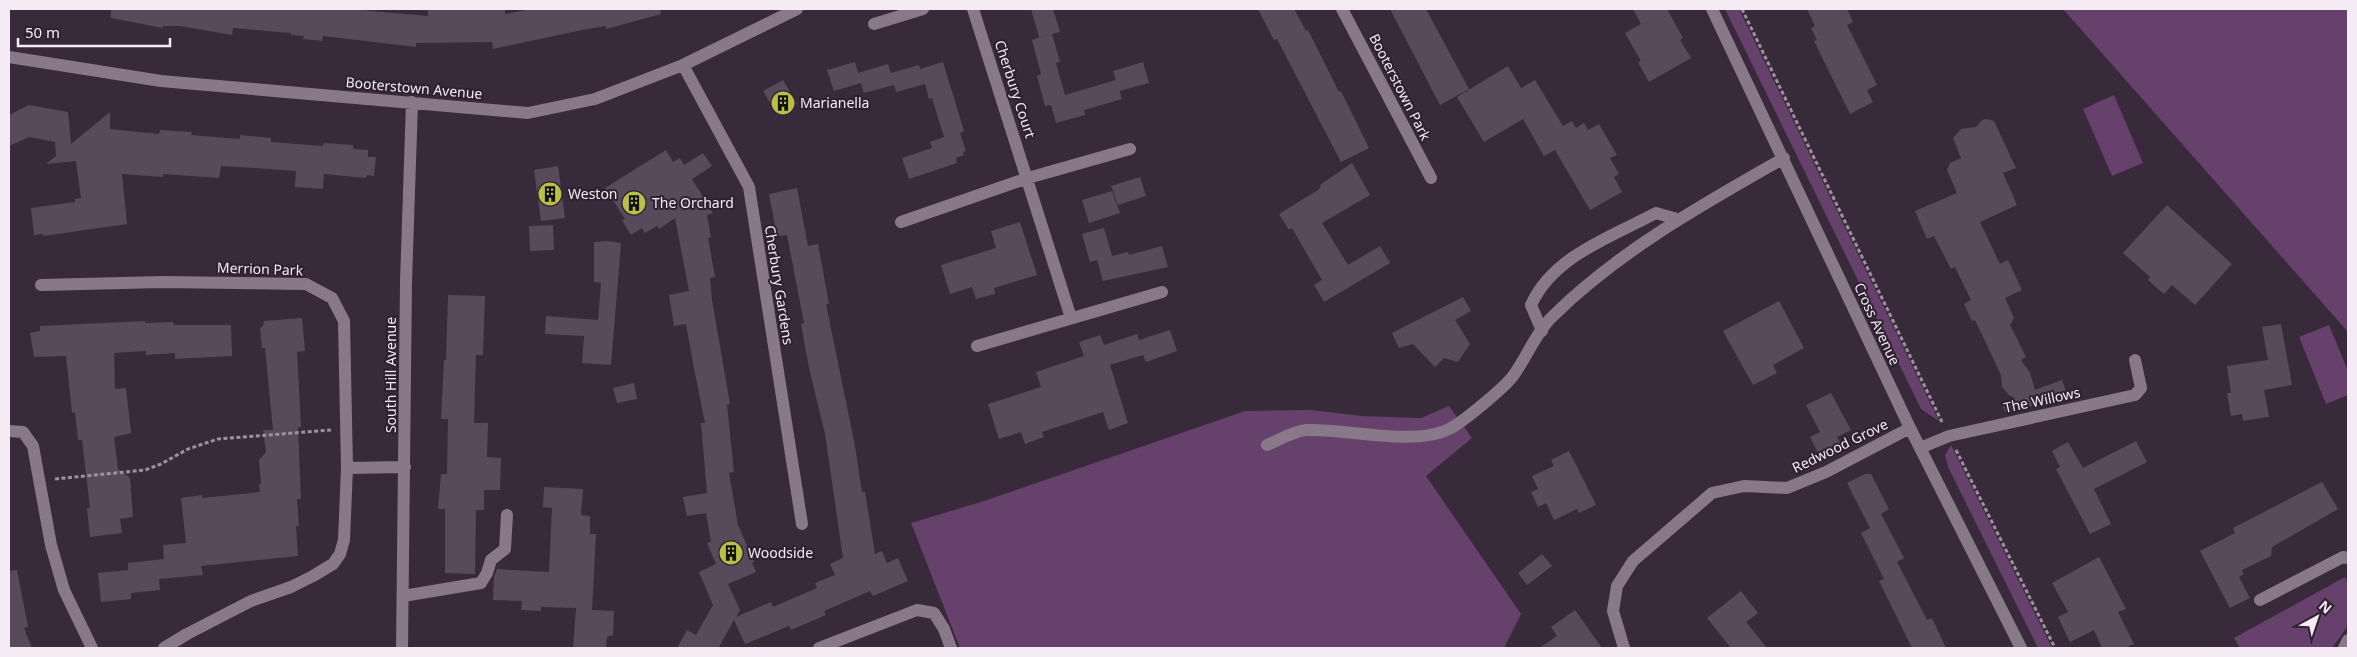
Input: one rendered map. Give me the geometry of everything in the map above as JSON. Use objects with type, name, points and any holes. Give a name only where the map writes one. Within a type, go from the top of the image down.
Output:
[{"type":"street","name":"Booterstown Avenue","points":[[9,57],[161,81],[528,113],[595,99],[683,66],[797,9]]},
{"type":"street","points":[[874,24],[923,9]]},
{"type":"street","name":"Cherbury Court","points":[[973,9],[1071,318]]},
{"type":"street","name":"Booterstown Park","points":[[1342,9],[1431,178]]},
{"type":"street","name":"Cross Avenue","points":[[1712,9],[1910,428],[2021,648]]},
{"type":"street","name":"Cherbury Gardens","points":[[683,66],[749,187],[802,524]]},
{"type":"street","name":"South Hill Avenue","points":[[402,648],[406,282],[412,102]]},
{"type":"street","points":[[901,222],[1028,178],[1130,149]]},
{"type":"street","points":[[1267,445],[1304,430],[1366,435],[1421,436],[1448,430],[1512,377],[1551,317],[1576,294],[1636,246],[1784,158]]},
{"type":"street","points":[[1542,331],[1531,305],[1538,290],[1555,270],[1580,253],[1656,213],[1677,220]]},
{"type":"street","name":"Merrion Park","points":[[41,285],[162,282],[306,284],[332,298],[344,320],[347,468],[344,540],[340,554],[333,564],[291,587],[251,601],[164,648]]},
{"type":"street","points":[[978,346],[1162,292]]},
{"type":"street","name":"The Willows","points":[[1920,448],[1949,436],[2135,395],[2141,388],[2135,360]]},
{"type":"street","name":"Redwood Grove","points":[[1624,648],[1613,611],[1617,586],[1633,561],[1712,493],[1744,486],[1787,488],[1826,472],[1910,428]]},
{"type":"street","points":[[9,430],[23,432],[33,446],[51,545],[64,590],[92,648]]},
{"type":"street","points":[[347,468],[405,467]]},
{"type":"street","points":[[403,596],[480,583],[487,573],[491,560],[505,548],[507,515]]},
{"type":"street","points":[[2260,600],[2343,557],[2348,558]]},
{"type":"street","points":[[819,648],[917,610],[934,614],[944,629],[951,648]]},
{"type":"street","points":[[2344,648],[2348,640]]},
{"type":"path","points":[[1742,9],[1949,436],[2055,648]]},
{"type":"path","points":[[39,480],[145,470],[161,464],[188,448],[218,440],[346,429]]},
{"type":"shaded area","points":[[1725,9],[1739,9],[1939,421],[1921,409]]},
{"type":"shaded area","points":[[2063,9],[2348,9],[2348,332]]},
{"type":"shaded area","points":[[2114,95],[2143,163],[2112,176],[2083,109]]},
{"type":"shaded area","points":[[2329,325],[2348,371],[2348,395],[2326,404],[2299,337]]},
{"type":"shaded area","points":[[1449,406],[1472,438],[1426,476],[1521,614],[1504,648],[960,648],[911,523],[984,501],[1245,411],[1311,410],[1362,416],[1421,418]]},
{"type":"shaded area","points":[[1951,445],[2052,648],[2038,648],[1948,467],[1945,455]]},
{"type":"shaded area","points":[[2345,577],[2350,602],[2348,623],[2332,648],[2240,648],[2234,638]]},
{"type":"building","points":[[111,9],[349,9],[428,16],[428,9],[505,9],[505,14],[532,9],[660,9],[661,14],[606,29],[606,26],[582,30],[493,49],[492,42],[416,43],[416,47],[323,36],[322,41],[303,39],[304,36],[291,35],[291,33],[233,28],[232,35],[180,26],[163,26],[163,28],[111,18]]},
{"type":"building","points":[[1031,9],[1053,9],[1060,32],[1052,34],[1060,62],[1056,63],[1065,95],[1116,80],[1122,99],[1084,110],[1085,115],[1056,123],[1051,105],[1045,106],[1037,76],[1041,74],[1032,40],[1046,35],[1039,37]]},
{"type":"building","points":[[1258,9],[1294,9],[1306,31],[1308,30],[1339,92],[1341,91],[1369,148],[1341,162],[1277,39],[1274,40]]},
{"type":"building","points":[[1390,9],[1426,9],[1469,89],[1440,105]]},
{"type":"building","points":[[1633,9],[1667,9],[1683,38],[1680,40],[1691,58],[1649,82],[1638,62],[1641,61],[1625,33],[1641,24]]},
{"type":"building","points":[[1807,9],[1847,9],[1853,22],[1847,25],[1877,85],[1867,90],[1873,102],[1850,114],[1814,41],[1817,40],[1811,28],[1815,26]]},
{"type":"building","points":[[855,62],[858,73],[888,64],[891,73],[919,65],[920,69],[943,62],[964,131],[960,133],[966,151],[963,152],[964,155],[956,158],[957,163],[909,179],[902,158],[932,148],[930,142],[944,137],[932,98],[929,99],[925,84],[896,92],[894,85],[864,93],[861,83],[834,91],[827,70]]},
{"type":"building","points":[[1143,62],[1149,83],[1119,91],[1113,71]]},
{"type":"building","points":[[1508,66],[1521,88],[1535,80],[1563,126],[1572,121],[1576,128],[1584,123],[1588,130],[1599,124],[1617,155],[1610,158],[1619,174],[1614,177],[1622,192],[1590,210],[1555,150],[1544,156],[1523,119],[1484,142],[1457,97]]},
{"type":"building","name":"Marianella","points":[[783,80],[797,104],[777,115],[763,91]]},
{"type":"building","points":[[29,105],[68,112],[71,144],[110,112],[110,129],[159,134],[160,130],[192,132],[191,135],[240,139],[240,135],[271,138],[271,142],[323,146],[324,143],[353,145],[353,149],[368,150],[368,157],[376,157],[374,176],[367,175],[366,178],[324,174],[323,189],[295,187],[296,171],[221,166],[219,178],[163,174],[163,177],[122,174],[127,224],[43,236],[42,234],[34,235],[31,208],[75,202],[75,199],[81,198],[76,161],[46,164],[56,156],[55,142],[29,137],[9,146],[9,115]]},
{"type":"building","points":[[1982,120],[1994,121],[2016,168],[2003,173],[2017,205],[1980,222],[2000,264],[2008,260],[2022,290],[2005,298],[2014,318],[2010,325],[2026,357],[2021,360],[2030,373],[2035,390],[2062,380],[2068,398],[2005,412],[2002,404],[2015,398],[2009,395],[2002,387],[2001,375],[1975,320],[1972,321],[1964,304],[1971,300],[1955,267],[1951,269],[1934,236],[1927,239],[1915,211],[1957,193],[1947,170],[1950,163],[1961,158],[1953,138],[1961,129],[1976,127]]},
{"type":"building","points":[[666,150],[673,162],[680,158],[684,165],[703,153],[712,166],[692,179],[713,213],[707,215],[711,237],[708,238],[715,277],[710,278],[730,404],[727,405],[734,472],[729,473],[738,525],[754,562],[752,563],[756,572],[728,584],[740,610],[736,617],[771,602],[773,607],[817,588],[815,583],[835,575],[830,564],[843,558],[825,434],[809,368],[801,324],[804,323],[787,235],[777,236],[769,194],[797,188],[808,246],[818,244],[829,304],[826,304],[855,446],[862,492],[865,492],[875,554],[882,551],[887,563],[898,558],[908,581],[873,596],[870,591],[824,611],[826,615],[791,630],[789,626],[745,644],[734,620],[719,647],[721,648],[677,648],[687,630],[696,635],[713,605],[699,572],[716,564],[707,543],[711,542],[706,513],[687,516],[683,497],[707,493],[701,423],[705,423],[686,324],[674,326],[669,295],[689,291],[675,218],[659,229],[657,226],[645,233],[642,228],[631,235],[622,220],[625,219],[605,188]]},
{"type":"building","points":[[1352,163],[1370,195],[1322,223],[1348,265],[1380,246],[1390,263],[1324,302],[1314,285],[1322,280],[1292,228],[1289,230],[1279,214],[1318,190],[1320,185]]},
{"type":"building","name":"Weston","points":[[558,166],[565,218],[541,221],[534,170]]},
{"type":"building","points":[[1140,177],[1146,196],[1118,205],[1111,186]]},
{"type":"building","points":[[1112,191],[1120,213],[1089,223],[1082,200]]},
{"type":"building","points":[[2167,205],[2232,264],[2195,305],[2172,285],[2164,294],[2148,280],[2150,277],[2123,253]]},
{"type":"building","points":[[1020,222],[1037,275],[994,288],[995,294],[976,299],[972,287],[950,294],[941,265],[996,248],[991,231]]},
{"type":"building","points":[[553,225],[554,250],[530,251],[529,226]]},
{"type":"building","points":[[1104,228],[1112,256],[1128,252],[1129,255],[1162,246],[1168,267],[1103,281],[1097,260],[1090,262],[1082,234]]},
{"type":"building","points":[[608,241],[621,243],[611,365],[582,363],[584,336],[545,334],[546,316],[598,320],[601,283],[594,282],[594,242]]},
{"type":"building","points":[[448,295],[485,296],[483,355],[476,355],[474,423],[488,423],[487,457],[501,458],[500,490],[484,490],[484,510],[476,510],[475,574],[445,573],[445,509],[438,509],[441,474],[447,474],[448,419],[441,419],[444,360],[446,360]]},
{"type":"building","points":[[1463,297],[1471,311],[1455,320],[1470,344],[1458,362],[1444,358],[1435,367],[1413,344],[1399,348],[1392,333]]},
{"type":"building","points":[[1779,301],[1804,348],[1773,365],[1777,373],[1753,385],[1723,331]]},
{"type":"building","points":[[302,318],[305,351],[297,352],[301,427],[298,427],[301,499],[297,499],[299,526],[296,526],[298,556],[201,566],[203,575],[159,579],[160,590],[131,593],[131,599],[101,602],[98,573],[128,570],[128,563],[164,559],[163,545],[186,543],[181,498],[202,495],[202,498],[260,492],[259,460],[266,452],[263,430],[273,430],[265,348],[262,348],[260,328],[263,326],[264,321]]},
{"type":"building","points":[[145,321],[145,323],[173,322],[174,325],[231,325],[232,356],[175,359],[175,353],[146,355],[146,351],[114,353],[115,389],[126,388],[131,433],[114,437],[118,469],[130,478],[133,517],[120,519],[122,533],[90,537],[87,508],[90,508],[82,440],[78,440],[75,412],[72,413],[66,356],[34,357],[30,333],[40,331],[40,326]]},
{"type":"building","points":[[2281,324],[2292,385],[2264,390],[2269,417],[2243,421],[2242,414],[2231,416],[2227,393],[2231,393],[2227,366],[2268,360],[2262,327]]},
{"type":"building","points":[[1170,330],[1177,351],[1146,362],[1143,355],[1110,365],[1128,423],[1109,430],[1103,412],[1042,432],[1044,437],[1025,444],[1021,432],[999,439],[988,404],[1041,387],[1036,372],[1084,356],[1079,342],[1100,335],[1104,345],[1137,334],[1139,340]]},
{"type":"building","points":[[634,383],[637,399],[617,403],[613,388]]},
{"type":"building","points":[[1831,393],[1851,430],[1837,437],[1841,444],[1819,455],[1810,437],[1820,432],[1806,405]]},
{"type":"building","points":[[2136,441],[2147,462],[2094,489],[2111,524],[2090,534],[2056,469],[2060,467],[2052,451],[2068,442],[2083,468]]},
{"type":"building","points":[[1569,451],[1596,505],[1579,513],[1577,509],[1554,520],[1546,503],[1538,507],[1531,492],[1538,489],[1532,476],[1554,466],[1551,460]]},
{"type":"building","points":[[1865,474],[1871,474],[1889,509],[1881,514],[1904,558],[1897,562],[1927,620],[1932,618],[1946,648],[1912,648],[1879,581],[1884,579],[1861,533],[1870,528],[1847,483]]},
{"type":"building","points":[[2322,482],[2338,509],[2272,547],[2271,556],[2242,570],[2244,574],[2239,577],[2250,598],[2230,608],[2200,551],[2235,533],[2233,528]]},
{"type":"building","points":[[544,487],[583,489],[581,515],[590,516],[590,534],[596,534],[592,610],[614,611],[613,635],[607,637],[606,648],[573,648],[576,608],[541,607],[541,611],[521,610],[522,601],[493,600],[494,577],[497,569],[549,572],[552,508],[543,507]]},
{"type":"building","points":[[1542,554],[1552,566],[1527,585],[1518,573]]},
{"type":"building","points":[[2099,557],[2126,609],[2118,612],[2134,644],[2125,648],[2102,648],[2094,630],[2070,642],[2058,617],[2068,612],[2052,583]]},
{"type":"building","points":[[17,570],[28,627],[24,628],[32,648],[9,648],[9,571]]},
{"type":"building","points":[[1741,591],[1758,613],[1746,622],[1767,648],[1731,648],[1707,618]]},
{"type":"building","points":[[1575,610],[1602,648],[1539,648],[1557,636],[1551,627]]},
{"type":"place","name":"Marianella","points":[[783,103]]},
{"type":"place","name":"Weston","points":[[550,194]]},
{"type":"place","name":"The Orchard","points":[[634,203]]},
{"type":"place","name":"Woodside","points":[[731,553]]}]
